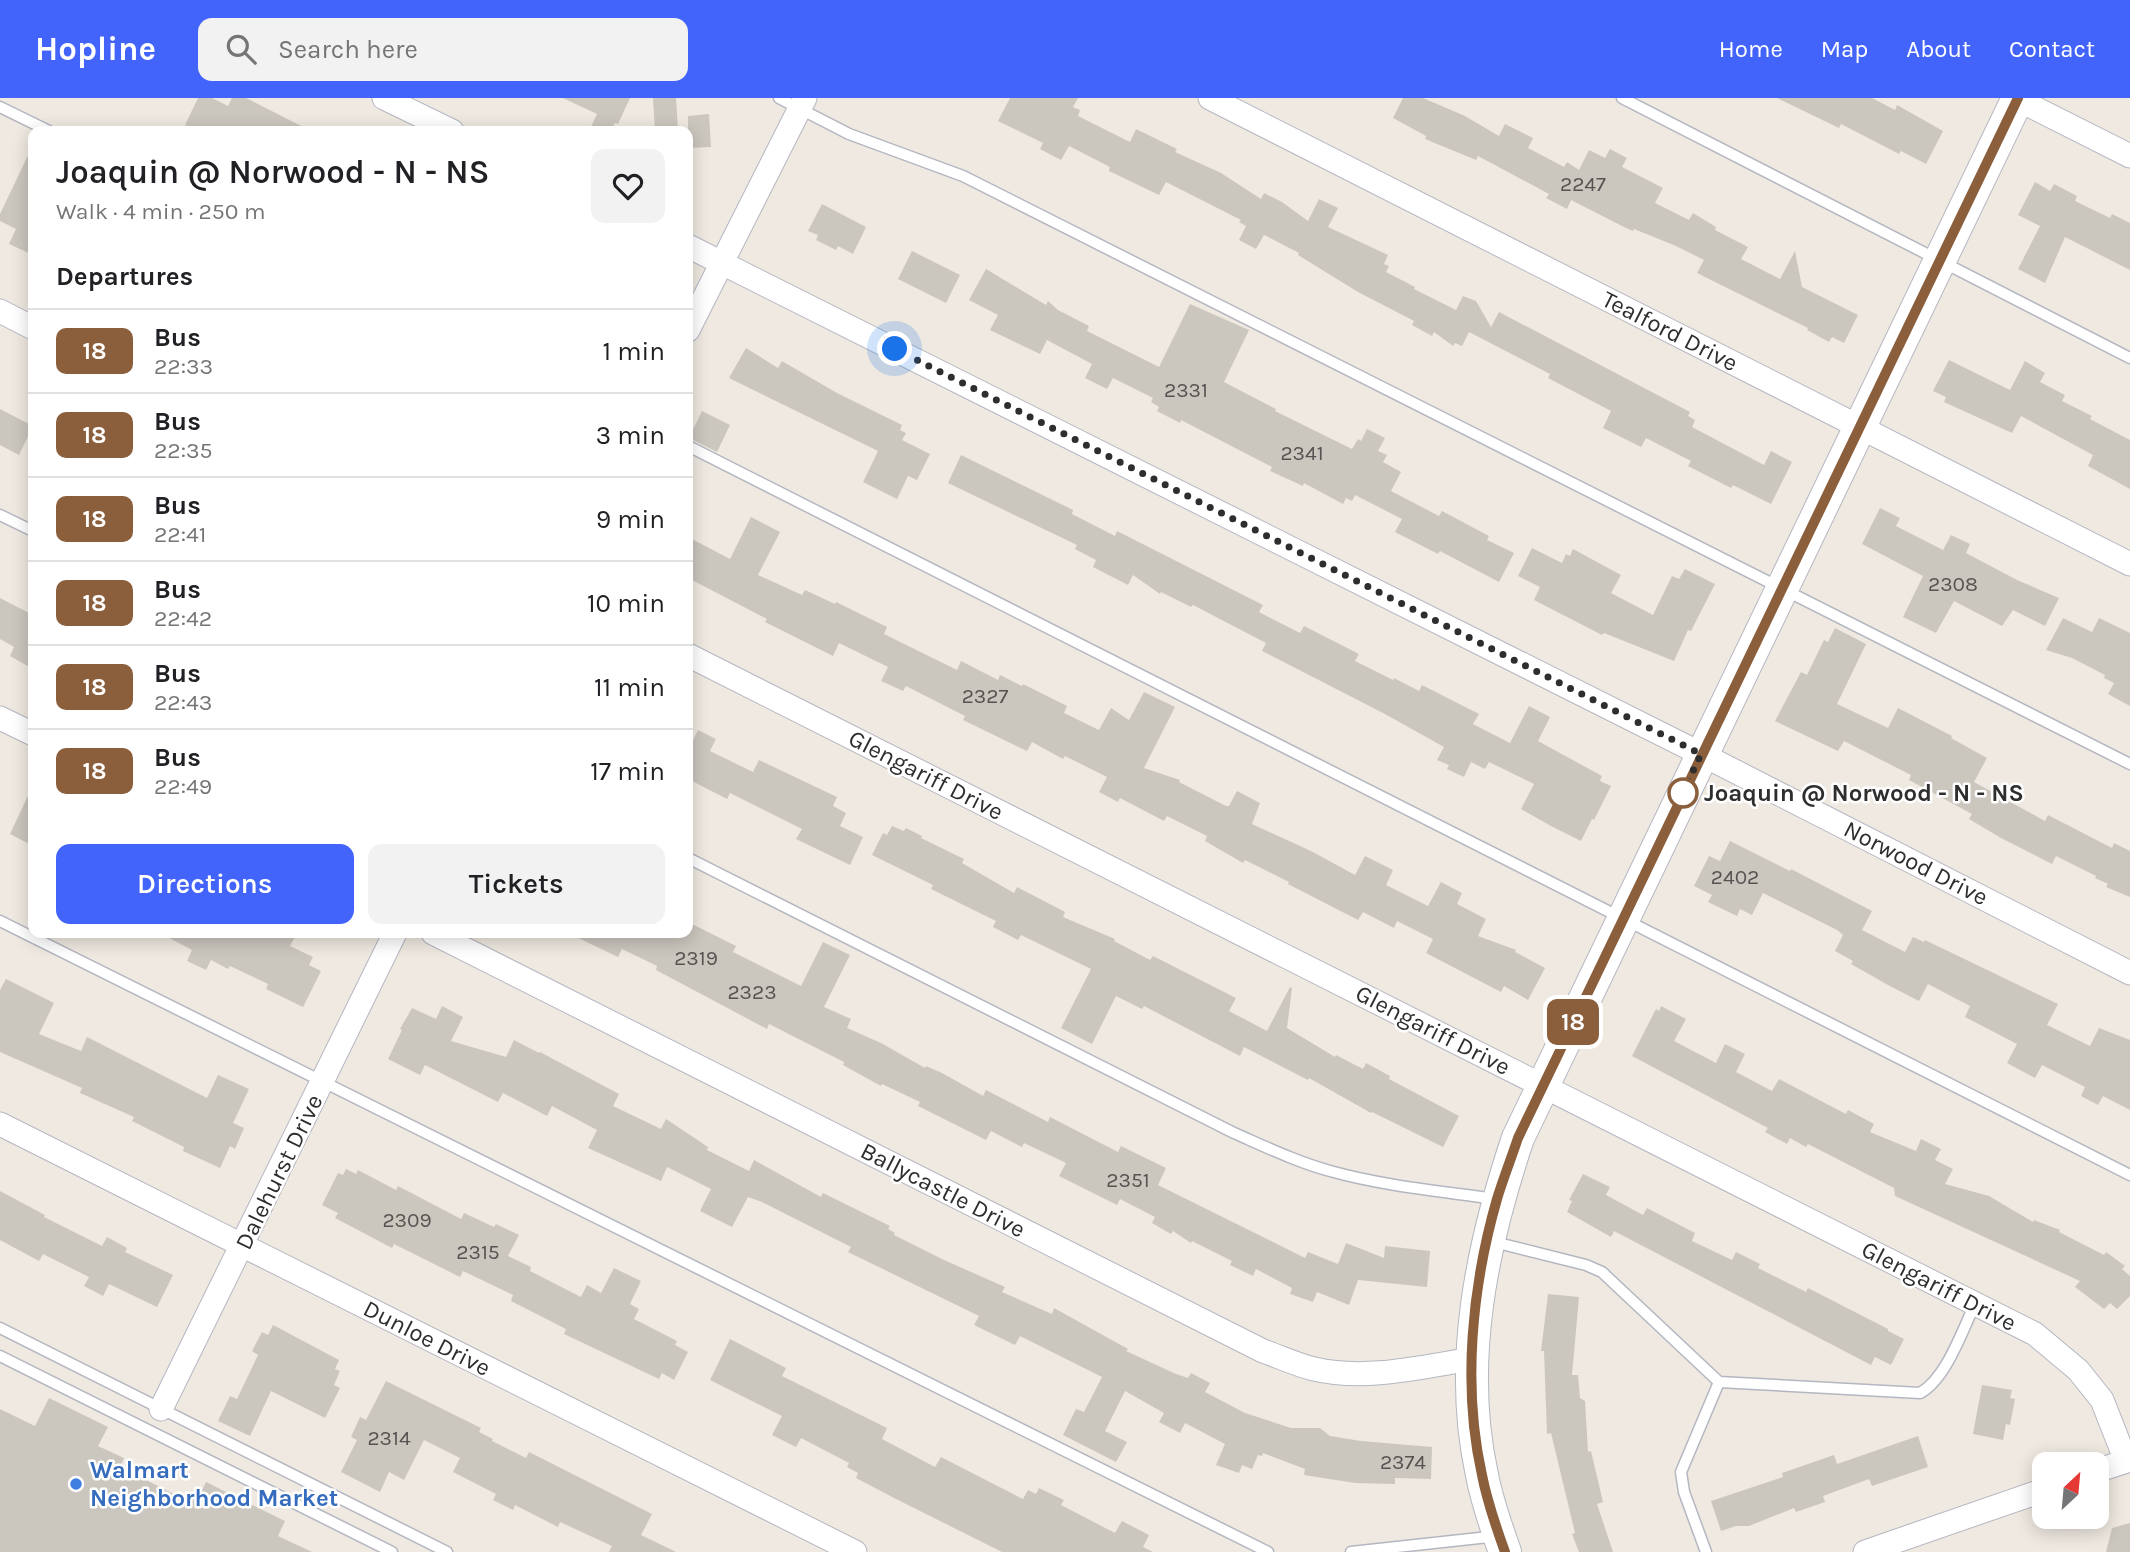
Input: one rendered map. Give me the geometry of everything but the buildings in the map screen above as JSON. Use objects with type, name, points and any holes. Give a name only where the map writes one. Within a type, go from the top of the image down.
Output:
[{"type":"street","name":"Tealford Drive","points":[[1210,98],[2130,564]]},
{"type":"street","points":[[1502,1544],[1482,1474],[1473,1409],[1472,1359],[1488,1240],[1497,1199],[1518,1138],[2017,98],[2130,156]]},
{"type":"street","points":[[396,101],[443,126]]},
{"type":"street","points":[[693,320],[795,101]]},
{"type":"street","name":"Norwood Drive","points":[[693,248],[1701,754],[2130,973]]},
{"type":"street","points":[[0,311],[28,325]]},
{"type":"street","name":"Glengariff Drive","points":[[693,658],[2035,1335],[2078,1370],[2102,1401],[2128,1460]]},
{"type":"street","points":[[0,718],[28,732]]},
{"type":"street","name":"Dalehurst Drive","points":[[162,1409],[393,938]]},
{"type":"street","name":"Ballycastle Drive","points":[[443,938],[1263,1351],[1314,1369],[1356,1374],[1396,1371],[1472,1359]]},
{"type":"street","name":"Dunloe Drive","points":[[0,1124],[855,1552]]},
{"type":"street","points":[[2109,1467],[2128,1460]]},
{"type":"street","points":[[1865,1552],[2032,1494]]},
{"type":"lane","points":[[1622,98],[2130,358]]},
{"type":"lane","points":[[795,101],[849,134],[962,176],[2130,764]]},
{"type":"lane","points":[[0,107],[38,126]]},
{"type":"lane","points":[[693,449],[2130,1175]]},
{"type":"lane","points":[[0,515],[28,529]]},
{"type":"lane","points":[[693,861],[1234,1133],[1288,1156],[1329,1171],[1399,1186],[1497,1199]]},
{"type":"lane","points":[[0,921],[28,935]]},
{"type":"lane","points":[[34,938],[1268,1552]]},
{"type":"lane","points":[[1488,1240],[1586,1265],[1602,1272],[1718,1382],[1920,1393],[1930,1387],[1942,1372],[1975,1304]]},
{"type":"lane","points":[[0,1328],[447,1552]]},
{"type":"lane","points":[[0,1356],[392,1552]]},
{"type":"lane","points":[[1706,1552],[1684,1492],[1681,1472],[1718,1382]]},
{"type":"lane","points":[[1351,1552],[1502,1544]]},
{"type":"bus line","name":"18","points":[[1505,1552],[1482,1474],[1473,1409],[1472,1359],[1488,1240],[1497,1199],[1518,1138],[2018,98]]},
{"type":"place","name":"Joaquin @ Norwood - N - NS","points":[[1683,793]]},
{"type":"place","name":"Walmart Neighborhood Market","points":[[76,1484]]},
{"type":"route","points":[[895,349],[1701,754],[1679,801],[1683,793]]}]
